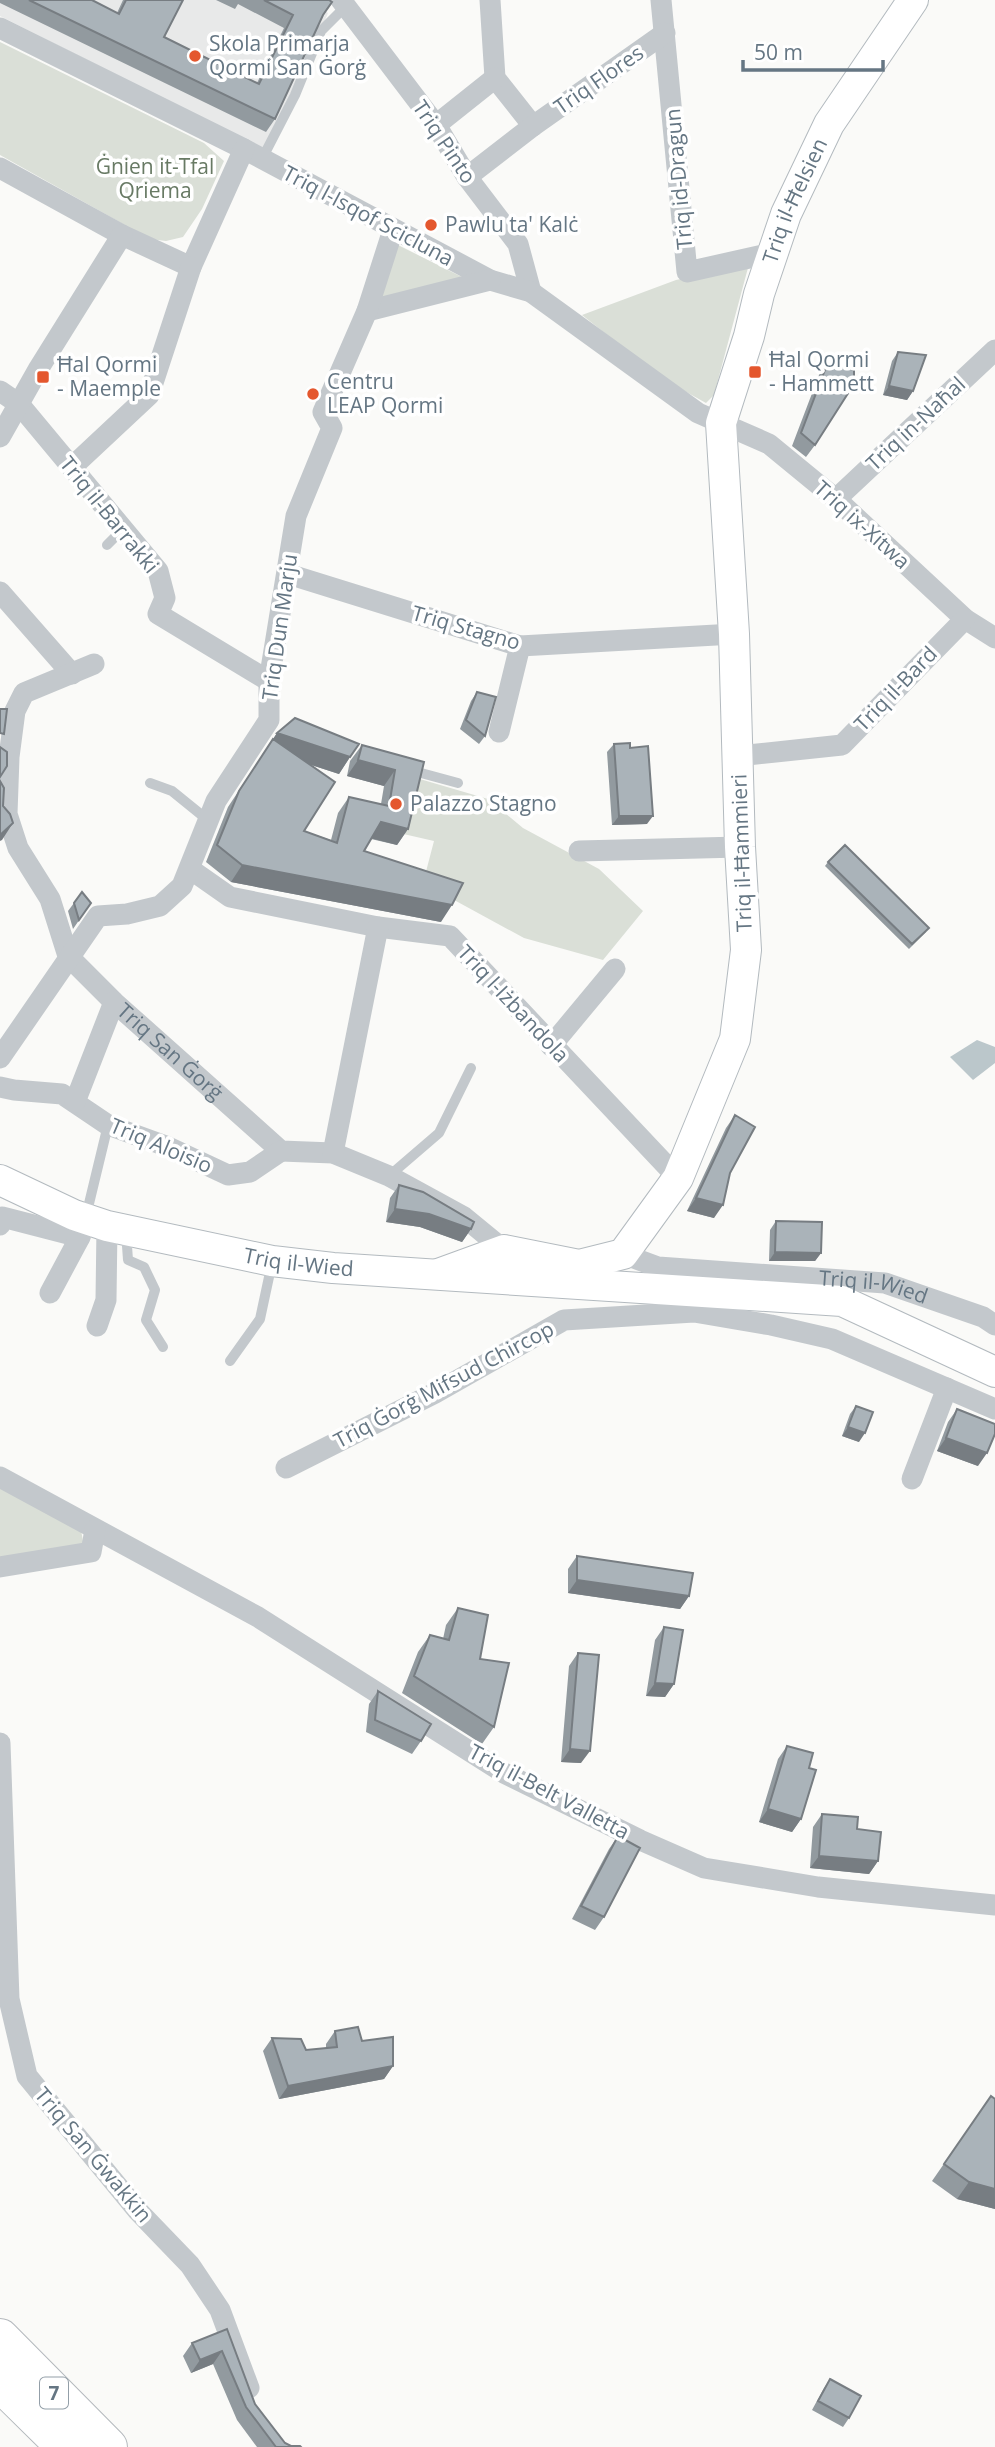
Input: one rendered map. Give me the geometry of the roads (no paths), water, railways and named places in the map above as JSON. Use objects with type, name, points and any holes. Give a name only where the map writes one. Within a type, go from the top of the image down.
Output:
[{"type":"highway","name":"7","points":[[0,2338],[108,2447]]},
{"type":"highway","name":"7","points":[[0,2382],[66,2447]]},
{"type":"street","points":[[490,0],[495,78],[533,126]]},
{"type":"street","name":"Triq id-Dragun","points":[[661,0],[687,272],[772,253]]},
{"type":"street","name":"Triq il-Ħelsien","points":[[721,423],[786,214],[829,124],[913,0]]},
{"type":"street","name":"Triq Pinto","points":[[343,3],[436,125],[467,177],[518,244],[531,292]]},
{"type":"street","name":"Triq l-Isqof Scicluna","points":[[0,28],[253,154],[489,280],[531,292],[698,413],[721,423]]},
{"type":"street","name":"Triq Flores","points":[[467,177],[533,126],[665,33]]},
{"type":"street","points":[[436,125],[495,78]]},
{"type":"street","points":[[72,467],[149,395],[191,267],[253,154]]},
{"type":"street","points":[[0,168],[122,235],[191,267]]},
{"type":"street","name":"Triq Dun Marju","points":[[0,1058],[98,916],[127,914],[160,906],[182,886],[216,801],[275,722],[269,681],[296,516],[332,428],[323,412],[367,311],[393,230]]},
{"type":"street","points":[[0,437],[39,368],[122,235]]},
{"type":"street","points":[[367,311],[489,280]]},
{"type":"street","name":"Triq in-Naħal","points":[[836,499],[995,350]]},
{"type":"street","name":"Triq il-Barrakki","points":[[0,391],[19,404],[158,571],[166,598],[158,614],[269,681]]},
{"type":"street","name":"Triq ix-Xitwa","points":[[721,423],[769,444],[836,499],[965,619],[995,638]]},
{"type":"street","name":"Triq il-Ħammieri","points":[[623,1254],[678,1178],[735,1040],[746,950],[734,634],[721,423]]},
{"type":"street","name":"Triq Stagno","points":[[288,574],[520,646],[734,634]]},
{"type":"street","points":[[0,592],[72,674]]},
{"type":"street","name":"Triq il-Bard","points":[[738,756],[842,745],[965,619]]},
{"type":"street","points":[[499,732],[520,646]]},
{"type":"street","name":"Triq San Ġorġ","points":[[94,664],[24,693],[7,710],[4,755],[7,814],[18,848],[50,899],[68,956],[114,1002],[281,1151]]},
{"type":"street","points":[[579,851],[740,846]]},
{"type":"street","name":"Triq l-Iżbandola","points":[[190,869],[230,897],[378,927],[450,936],[678,1178]]},
{"type":"street","points":[[333,1153],[378,927]]},
{"type":"street","points":[[551,1046],[615,969]]},
{"type":"street","points":[[75,1102],[114,1002]]},
{"type":"street","name":"Triq Aloisio","points":[[0,1087],[62,1094],[108,1125],[166,1146],[228,1175],[250,1172],[281,1151]]},
{"type":"street","points":[[281,1151],[333,1153],[389,1176],[464,1217],[504,1250],[579,1265],[623,1254]]},
{"type":"street","name":"Triq il-Wied","points":[[0,1180],[100,1228],[272,1261],[332,1268],[842,1301],[995,1371]]},
{"type":"street","points":[[0,1225],[2,1217],[100,1228]]},
{"type":"street","points":[[50,1293],[100,1228]]},
{"type":"street","points":[[97,1326],[106,1300],[100,1228]]},
{"type":"street","points":[[438,1274],[504,1250]]},
{"type":"street","name":"Triq il-Wied","points":[[623,1254],[658,1267],[885,1283],[983,1317],[995,1325]]},
{"type":"street","points":[[609,1286],[607,1319],[694,1312],[832,1339],[995,1409]]},
{"type":"street","name":"Triq Ġorġ Mifsud Chircop","points":[[286,1468],[435,1393],[564,1320],[607,1319]]},
{"type":"street","name":"Triq il-Wied","points":[[868,1353],[881,1319]]},
{"type":"street","points":[[912,1479],[947,1388]]},
{"type":"street","name":"Triq il-Belt Valletta","points":[[0,1477],[258,1617],[504,1773],[640,1840],[704,1868],[818,1887],[995,1905]]},
{"type":"street","points":[[0,1567],[91,1552],[94,1530]]},
{"type":"street","name":"Triq San Ġwakkin","points":[[0,1743],[9,1999],[27,2076],[138,2211],[190,2265],[220,2310],[257,2409]]},
{"type":"lane","points":[[253,154],[295,95],[321,31],[343,3]]},
{"type":"lane","points":[[107,545],[123,529]]},
{"type":"lane","points":[[393,765],[458,783]]},
{"type":"lane","points":[[150,783],[172,791],[208,821]]},
{"type":"lane","points":[[389,1176],[439,1133],[471,1068]]},
{"type":"lane","points":[[108,1125],[100,1228],[128,1260],[144,1267],[155,1290],[146,1320],[163,1347]]},
{"type":"lane","points":[[230,1361],[260,1319],[272,1261]]},
{"type":"place","name":"Skola Primarja Qormi San Ġorġ","points":[[195,56]]},
{"type":"place","name":"Pawlu ta' Kalċ","points":[[431,225]]},
{"type":"place","name":"Ħal Qormi - Hammett","points":[[755,372]]},
{"type":"place","name":"Ħal Qormi - Maemple","points":[[43,377]]},
{"type":"place","name":"Centru LEAP Qormi","points":[[313,394]]},
{"type":"place","name":"Palazzo Stagno","points":[[396,804]]},
{"type":"park label","name":"Ġnien it-Tfal Qriema","points":[[155,179]]}]
